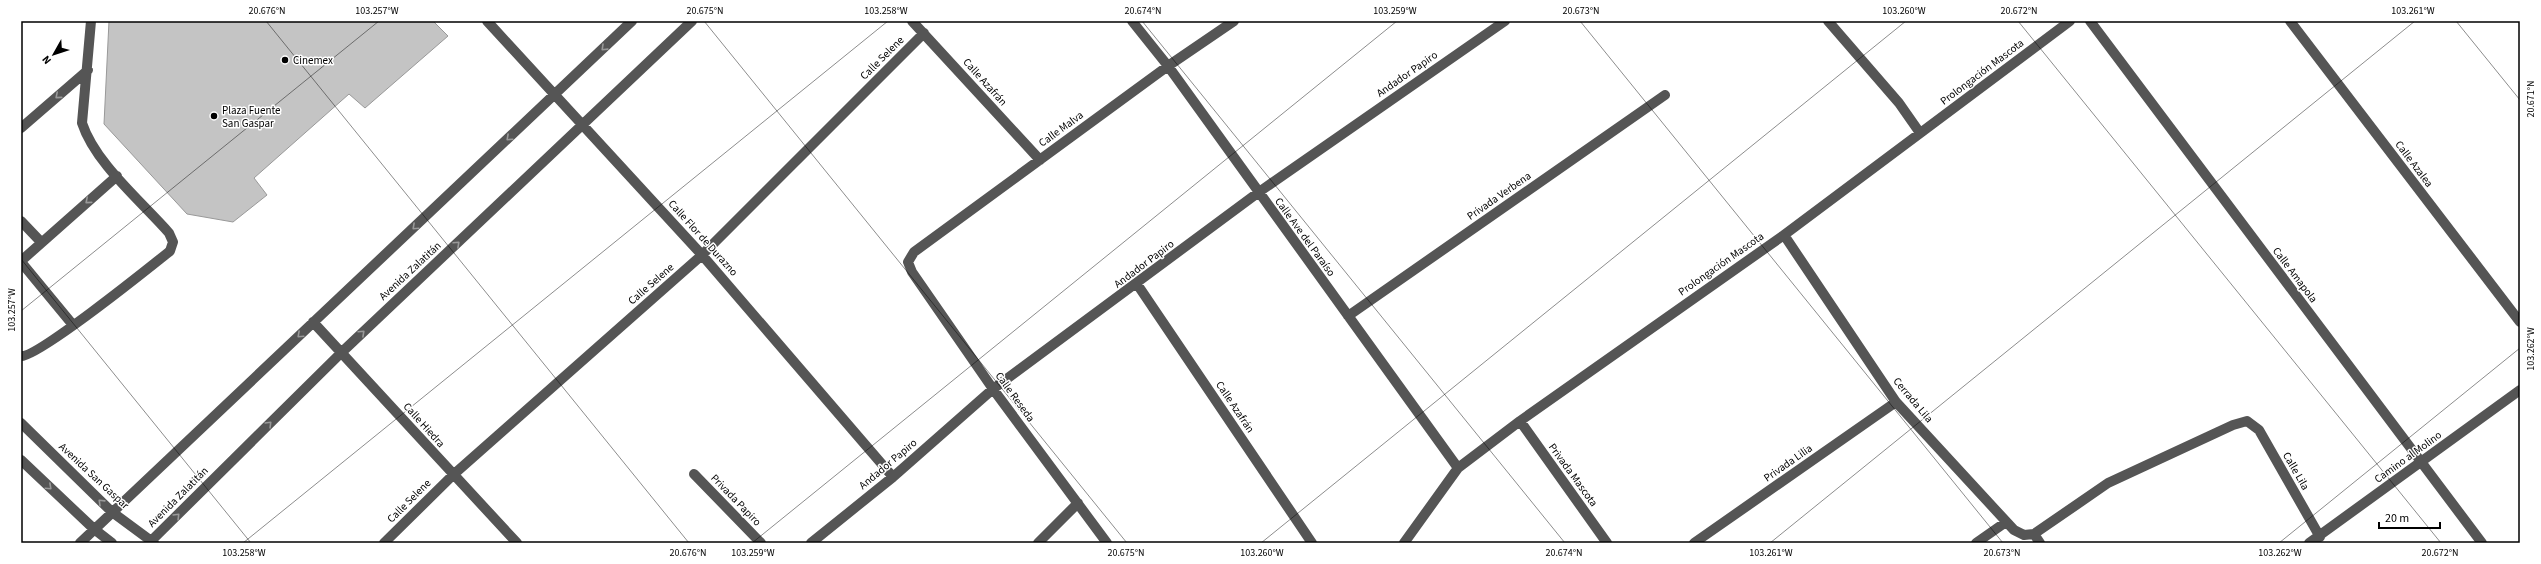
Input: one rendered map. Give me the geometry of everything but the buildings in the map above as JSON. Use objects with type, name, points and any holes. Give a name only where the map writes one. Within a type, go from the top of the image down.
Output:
[{"type":"street","points":[[21,356],[34,352],[73,325],[170,251],[173,242],[170,233],[117,176],[87,139],[82,123],[88,70],[91,21]]},
{"type":"street","name":"Calle Flor de Durazno","points":[[488,21],[702,255],[893,477]]},
{"type":"street","points":[[80,543],[632,21]]},
{"type":"street","name":"Avenida Zalatitán","points":[[151,542],[342,352],[584,125],[692,21]]},
{"type":"street","name":"Calle Azafrán","points":[[912,21],[1040,160]]},
{"type":"street","name":"Calle Ave del Paraíso","points":[[1132,21],[1168,66],[1458,468]]},
{"type":"street","name":"Calle Malva","points":[[908,262],[914,252],[1168,66],[1234,21]]},
{"type":"street","name":"Andador Papiro","points":[[811,543],[893,477],[993,389],[1137,284],[1259,192],[1505,21]]},
{"type":"street","points":[[1828,21],[1899,103],[1920,133]]},
{"type":"street","name":"Prolongación Mascota","points":[[1404,543],[1458,468],[1520,421],[1784,235],[2070,21]]},
{"type":"street","name":"Calle Amapola","points":[[2090,21],[2482,543]]},
{"type":"street","name":"Calle Azalea","points":[[2290,21],[2520,322]]},
{"type":"street","name":"Calle Selene","points":[[384,543],[452,475],[702,255],[924,33]]},
{"type":"street","points":[[21,128],[88,70]]},
{"type":"street","name":"Privada Verbena","points":[[1348,316],[1665,95]]},
{"type":"street","points":[[73,325],[21,262],[41,242],[117,176]]},
{"type":"street","points":[[21,221],[41,242]]},
{"type":"street","name":"Cerrada Lila","points":[[1784,235],[1896,402],[2014,530],[2024,535],[2034,534]]},
{"type":"street","name":"Calle Reseda","points":[[908,262],[912,272],[993,389],[1107,543]]},
{"type":"street","name":"Calle Azafrán","points":[[1137,284],[1312,543]]},
{"type":"street","name":"Calle Hiedra","points":[[313,322],[342,352],[452,475],[518,543]]},
{"type":"street","name":"Camino al Molino","points":[[2309,543],[2320,537],[2520,390]]},
{"type":"street","name":"Privada Lilia","points":[[1694,543],[1896,402]]},
{"type":"street","name":"Privada Mascota","points":[[1520,421],[1607,543]]},
{"type":"street","name":"Calle Lila","points":[[2034,534],[2108,483],[2233,424],[2247,421],[2259,430],[2320,537]]},
{"type":"street","name":"Avenida San Gaspar","points":[[21,423],[112,512],[151,542]]},
{"type":"street","points":[[21,460],[94,529],[112,543]]},
{"type":"street","name":"Privada Papiro","points":[[694,474],[761,543]]},
{"type":"street","points":[[1038,543],[1078,503]]},
{"type":"street","points":[[1976,543],[2006,522]]},
{"type":"street","points":[[2034,534],[2040,543]]},
{"type":"place","name":"Cinemex","points":[[285,60]]},
{"type":"place","name":"Plaza Fuente San Gaspar","points":[[214,116]]}]
